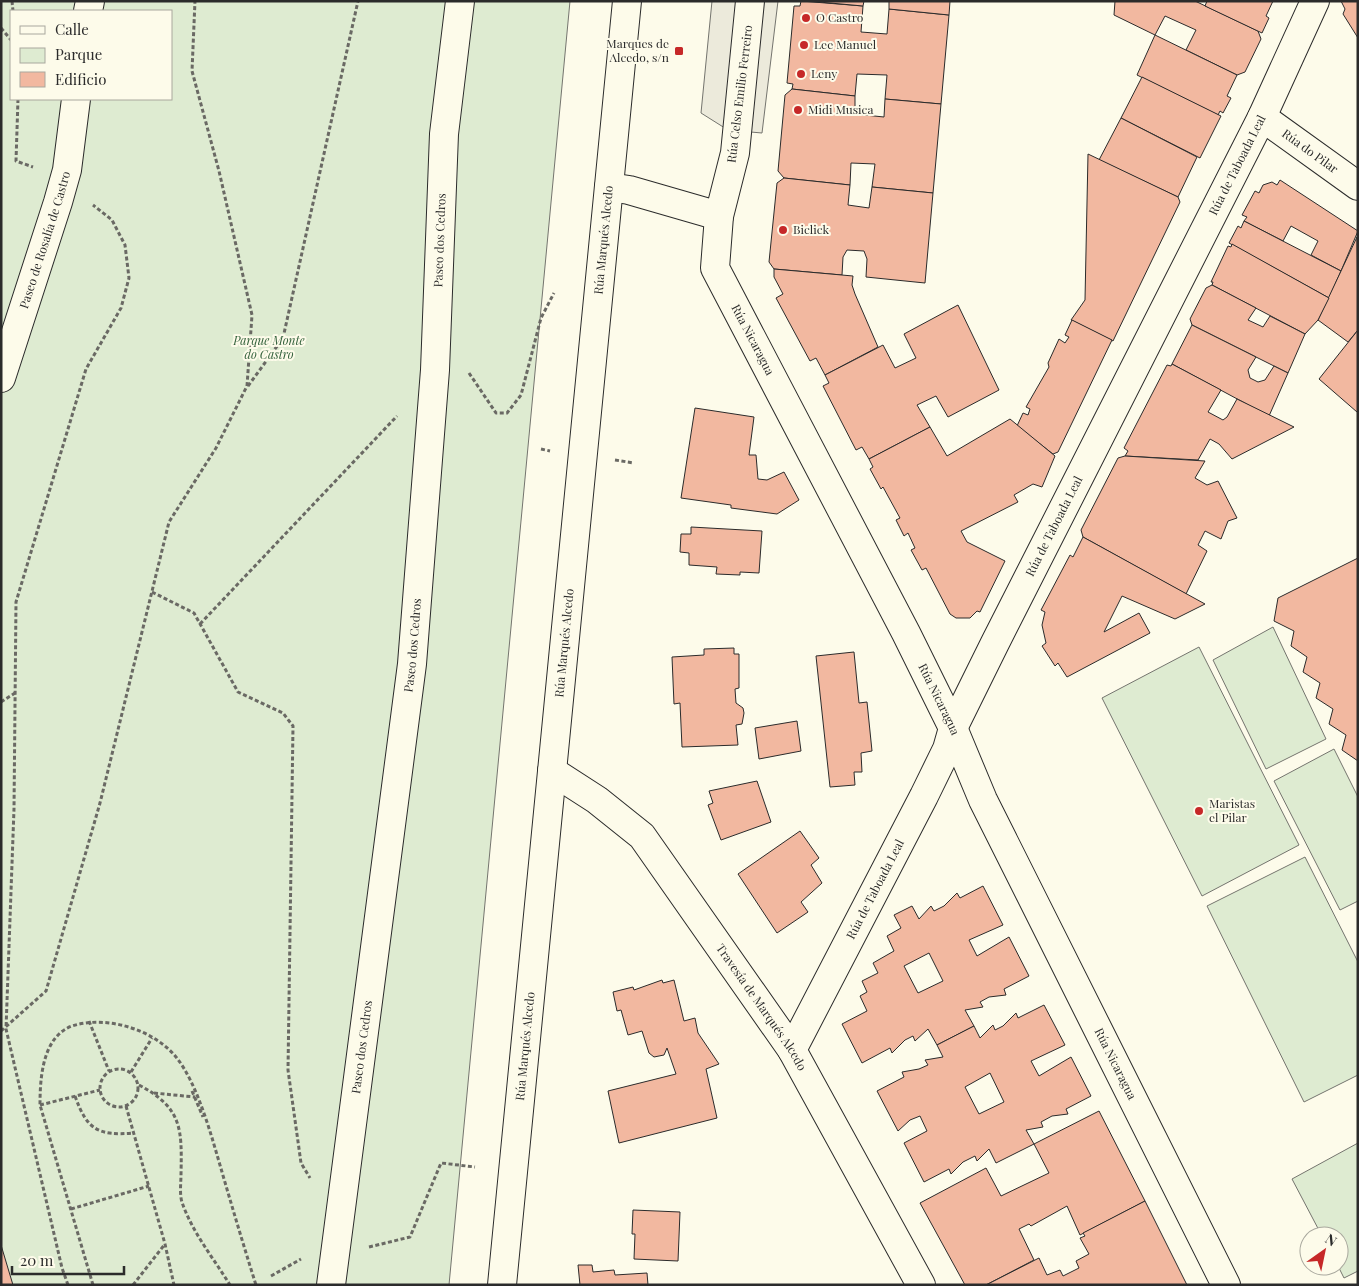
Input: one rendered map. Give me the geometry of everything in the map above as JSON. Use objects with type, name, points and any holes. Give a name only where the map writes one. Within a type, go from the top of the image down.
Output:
[{"type":"street","name":"Paseo dos Cedros","points":[[331,1285],[412,664],[435,342],[444,134],[460,1]]},
{"type":"street","name":"Rúa Marqués Alcedo","points":[[502,1285],[627,1]]},
{"type":"street","name":"Rúa Celso Emilio Ferreiro","points":[[719,216],[735,153],[750,1]]},
{"type":"street","name":"Rúa de Taboada Leal","points":[[792,1050],[920,804],[947,749],[954,728],[1262,117],[1315,1]]},
{"type":"street","name":"Paseo de Rosalía de Castro","points":[[1,378],[67,170],[76,100]]},
{"type":"street","name":"Rúa do Pilar","points":[[1262,117],[1358,186]]},
{"type":"street","points":[[609,187],[629,190],[719,216]]},
{"type":"street","name":"Rúa Nicaragua","points":[[719,216],[715,268],[954,728],[982,800],[1226,1285]]},
{"type":"street","name":"Travesía de Marqués Alcedo","points":[[552,771],[597,800],[642,836],[792,1050],[921,1285]]},
{"type":"path","points":[[195,1],[192,71],[252,315],[247,386]]},
{"type":"path","points":[[1,1031],[6,1029],[46,991],[100,803],[169,522],[216,448],[247,386],[283,338],[358,1]]},
{"type":"path","points":[[1,28],[10,39]]},
{"type":"path","points":[[18,100],[16,161],[34,167]]},
{"type":"path","points":[[68,1285],[62,1268],[6,1029],[14,809],[16,602],[86,369],[121,308],[129,278],[124,245],[112,220],[93,205]]},
{"type":"path","points":[[435,342],[456,352],[480,392],[496,413],[507,413],[522,395],[541,318],[554,293]]},
{"type":"path","points":[[200,624],[400,414]]},
{"type":"path","points":[[152,592],[194,612],[238,692],[283,713],[294,726],[288,1070],[301,1163],[311,1180],[342,1192]]},
{"type":"path","points":[[1,702],[15,693]]},
{"type":"path","points":[[89,1021],[109,1071]]},
{"type":"path","points":[[93,1285],[40,1105],[43,1061],[54,1041],[70,1027],[89,1021],[130,1027],[152,1038],[176,1057],[201,1102],[256,1285]]},
{"type":"path","points":[[131,1072],[152,1038]]},
{"type":"path","points":[[139,1085],[135,1099],[126,1106],[114,1106],[108,1103],[100,1090],[100,1082],[109,1071],[124,1068],[131,1072],[139,1085],[154,1093],[170,1107],[179,1126],[182,1145],[182,1203],[192,1224],[230,1285]]},
{"type":"path","points":[[184,1072],[212,1138]]},
{"type":"path","points":[[40,1105],[100,1090]]},
{"type":"path","points":[[154,1093],[195,1098],[201,1102]]},
{"type":"path","points":[[76,1096],[83,1118],[96,1130],[111,1135],[134,1133]]},
{"type":"path","points":[[126,1106],[165,1244],[174,1285]]},
{"type":"path","points":[[335,1256],[410,1237],[442,1163],[475,1167]]},
{"type":"path","points":[[71,1209],[149,1186]]},
{"type":"path","points":[[133,1285],[165,1244]]},
{"type":"green space","name":"Parque Monte do Castro","points":[[1,1],[570,1],[449,1285],[1,1285]]},
{"type":"green space","points":[[1273,627],[1326,739],[1266,769],[1213,660]]},
{"type":"green space","points":[[1199,647],[1299,845],[1202,896],[1102,698]]},
{"type":"green space","points":[[1334,749],[1358,797],[1358,901],[1340,910],[1274,781]]},
{"type":"green space","points":[[1305,857],[1358,962],[1358,1075],[1304,1102],[1207,906]]},
{"type":"green space","points":[[1358,1143],[1358,1271],[1349,1276],[1349,1226],[1317,1226],[1292,1179]]},
{"type":"shaded area","points":[[712,1],[778,1],[762,133],[728,130],[701,113]]},
{"type":"building","points":[[801,1],[863,6],[861,32],[887,34],[889,9],[949,15],[941,104],[885,99],[887,75],[857,74],[855,96],[792,89],[793,84],[787,83],[794,6],[800,6]]},
{"type":"building","points":[[808,1],[864,1],[863,6]]},
{"type":"building","points":[[889,1],[950,1],[949,15],[889,9]]},
{"type":"building","points":[[1115,1],[1195,1],[1258,31],[1261,39],[1245,72],[1237,75],[1186,50],[1196,30],[1165,16],[1155,35],[1114,15]]},
{"type":"building","points":[[1207,1],[1273,1],[1266,16],[1269,18],[1262,33],[1205,6]]},
{"type":"building","points":[[1341,1],[1358,1],[1358,38],[1343,14],[1345,9]]},
{"type":"building","points":[[1155,35],[1237,75],[1227,96],[1231,98],[1223,113],[1220,111],[1218,115],[1137,75]]},
{"type":"building","points":[[1142,77],[1221,116],[1200,158],[1121,118]]},
{"type":"building","points":[[792,89],[855,96],[855,114],[884,117],[885,99],[941,104],[933,193],[872,187],[875,164],[851,163],[850,185],[784,178],[778,171],[785,95]]},
{"type":"building","points":[[1121,118],[1197,157],[1178,197],[1099,160]]},
{"type":"building","points":[[1088,154],[1178,197],[1180,202],[1113,341],[1071,320],[1085,300]]},
{"type":"building","points":[[784,178],[850,185],[848,205],[869,208],[872,187],[933,193],[925,283],[866,277],[867,259],[864,251],[847,250],[843,257],[842,275],[774,269],[769,262],[777,183]]},
{"type":"building","points":[[1280,180],[1358,231],[1341,271],[1311,255],[1318,241],[1291,226],[1283,241],[1244,221],[1247,217],[1242,215],[1255,191],[1259,193],[1263,185],[1272,182],[1277,185]]},
{"type":"building","points":[[1244,221],[1341,271],[1329,298],[1229,243],[1238,226],[1241,228]]},
{"type":"building","points":[[1357,237],[1358,330],[1348,342],[1318,320]]},
{"type":"building","points":[[1232,244],[1329,298],[1318,320],[1305,334],[1212,285],[1213,282],[1211,282],[1228,246],[1231,247]]},
{"type":"building","points":[[774,269],[853,276],[852,285],[855,294],[878,347],[825,375],[816,358],[810,361],[776,298],[783,294],[774,277]]},
{"type":"building","points":[[1212,285],[1256,308],[1248,320],[1263,327],[1270,316],[1305,334],[1288,373],[1192,325],[1190,319],[1206,288]]},
{"type":"building","points":[[958,305],[999,390],[948,417],[936,396],[917,405],[930,427],[869,459],[862,447],[856,450],[823,386],[829,383],[825,375],[883,345],[895,368],[916,358],[904,334]]},
{"type":"building","points":[[1072,320],[1112,340],[1058,452],[1053,454],[1017,426],[1023,413],[1028,415],[1030,409],[1026,407],[1049,367],[1048,363],[1059,339],[1065,343],[1069,337],[1065,335]]},
{"type":"building","points":[[1192,325],[1256,357],[1248,370],[1250,378],[1258,382],[1265,380],[1274,366],[1288,373],[1269,416],[1172,364]]},
{"type":"building","points":[[1358,330],[1358,411],[1357,412],[1319,379]]},
{"type":"building","points":[[1172,364],[1221,390],[1208,412],[1223,420],[1227,417],[1237,399],[1294,427],[1232,459],[1219,444],[1210,439],[1198,460],[1125,456],[1128,451],[1124,448],[1167,365],[1171,366]]},
{"type":"building","points":[[695,408],[754,417],[749,455],[756,455],[758,479],[767,480],[784,472],[799,500],[777,514],[731,508],[731,505],[681,498]]},
{"type":"building","points":[[1010,419],[1055,456],[1042,487],[1033,484],[1014,495],[1018,502],[961,531],[967,542],[1005,561],[980,612],[977,611],[970,618],[956,618],[950,614],[926,568],[922,570],[911,550],[915,548],[908,533],[904,536],[896,520],[900,518],[883,487],[881,489],[870,469],[873,467],[869,459],[930,427],[947,456]]},
{"type":"building","points":[[1125,456],[1205,461],[1195,478],[1207,485],[1218,481],[1237,518],[1228,521],[1221,539],[1205,531],[1198,545],[1207,551],[1186,594],[1083,537],[1081,530],[1118,458]]},
{"type":"building","points":[[691,527],[762,531],[759,573],[740,572],[740,575],[716,574],[717,567],[689,565],[689,553],[680,552],[681,534],[691,534]]},
{"type":"building","points":[[1083,537],[1205,604],[1175,619],[1122,596],[1104,632],[1139,613],[1150,633],[1067,677],[1058,663],[1055,666],[1042,646],[1046,643],[1042,625],[1045,612],[1041,610],[1070,555],[1073,557]]},
{"type":"building","points":[[1358,558],[1358,761],[1342,750],[1346,735],[1329,724],[1333,709],[1316,698],[1320,683],[1303,672],[1307,657],[1291,646],[1294,631],[1274,621],[1278,598]]},
{"type":"building","points":[[734,648],[734,654],[739,654],[739,688],[735,689],[736,703],[743,708],[744,713],[742,724],[736,725],[738,745],[682,747],[680,703],[674,704],[672,657],[704,655],[704,649]]},
{"type":"building","points":[[854,652],[859,703],[867,702],[872,751],[861,753],[862,772],[854,772],[855,785],[830,787],[816,656]]},
{"type":"building","points":[[797,721],[801,751],[759,759],[755,728]]},
{"type":"building","points":[[757,781],[771,822],[721,840],[708,805],[713,803],[709,791]]},
{"type":"building","points":[[800,831],[819,858],[811,865],[822,883],[801,902],[808,912],[777,933],[738,874]]},
{"type":"building","points":[[983,886],[1003,925],[969,940],[977,956],[1009,937],[1029,976],[1004,989],[1006,995],[989,997],[980,1002],[983,1007],[965,1010],[974,1026],[937,1045],[928,1029],[915,1041],[913,1036],[905,1040],[892,1053],[890,1048],[862,1063],[842,1024],[867,1011],[860,996],[867,992],[862,981],[878,973],[873,963],[894,951],[887,936],[901,928],[894,915],[912,906],[919,919],[931,906],[934,911],[944,906],[957,893],[960,898]],"holes":[[[929,953],[943,981],[918,993],[904,966]]]},
{"type":"building","points":[[662,980],[663,983],[674,980],[684,1021],[695,1018],[698,1033],[719,1064],[706,1069],[717,1118],[619,1143],[608,1091],[676,1074],[667,1048],[664,1055],[654,1057],[649,1053],[642,1031],[628,1035],[621,1010],[617,1011],[613,992],[633,987],[634,990]]},
{"type":"building","points":[[1044,1005],[1065,1045],[1031,1061],[1039,1076],[1071,1057],[1091,1096],[1066,1109],[1068,1114],[1052,1116],[1041,1122],[1043,1127],[1026,1130],[1034,1144],[996,1163],[989,1149],[977,1161],[975,1156],[963,1162],[951,1174],[949,1169],[924,1182],[904,1143],[927,1131],[920,1116],[910,1120],[898,1131],[877,1091],[904,1077],[902,1072],[919,1069],[928,1065],[925,1060],[943,1057],[937,1045],[974,1026],[980,1038],[993,1025],[995,1030],[1003,1026],[1016,1013],[1018,1018]],"holes":[[[990,1073],[1004,1102],[979,1114],[965,1087]]]},
{"type":"building","points":[[1099,1111],[1145,1201],[1080,1235],[1067,1206],[1031,1226],[1029,1224],[1019,1229],[1034,1260],[986,1285],[965,1285],[920,1203],[986,1168],[1001,1196],[1049,1173],[1034,1144]]},
{"type":"building","points":[[1145,1201],[1187,1285],[986,1285],[1039,1258],[1047,1275],[1060,1270],[1063,1276],[1079,1268],[1076,1261],[1089,1254],[1080,1238],[1085,1236],[1083,1233]]},
{"type":"building","points":[[633,1210],[680,1212],[678,1261],[634,1259],[635,1234],[632,1234]]},
{"type":"building","points":[[1,1245],[13,1285],[1,1285]]},
{"type":"building","points":[[578,1265],[592,1265],[593,1272],[614,1270],[615,1275],[647,1273],[648,1285],[580,1285]]},
{"type":"place","name":"O Castro","points":[[806,18]]},
{"type":"place","name":"Lee Manuel","points":[[804,45]]},
{"type":"place","name":"Marques de Alcedo, s/n","points":[[679,51]]},
{"type":"place","name":"Leny","points":[[801,74]]},
{"type":"place","name":"Midi Musica","points":[[798,110]]},
{"type":"place","name":"Biclick","points":[[783,230]]},
{"type":"place","name":"Maristas el Pilar","points":[[1199,811]]}]
